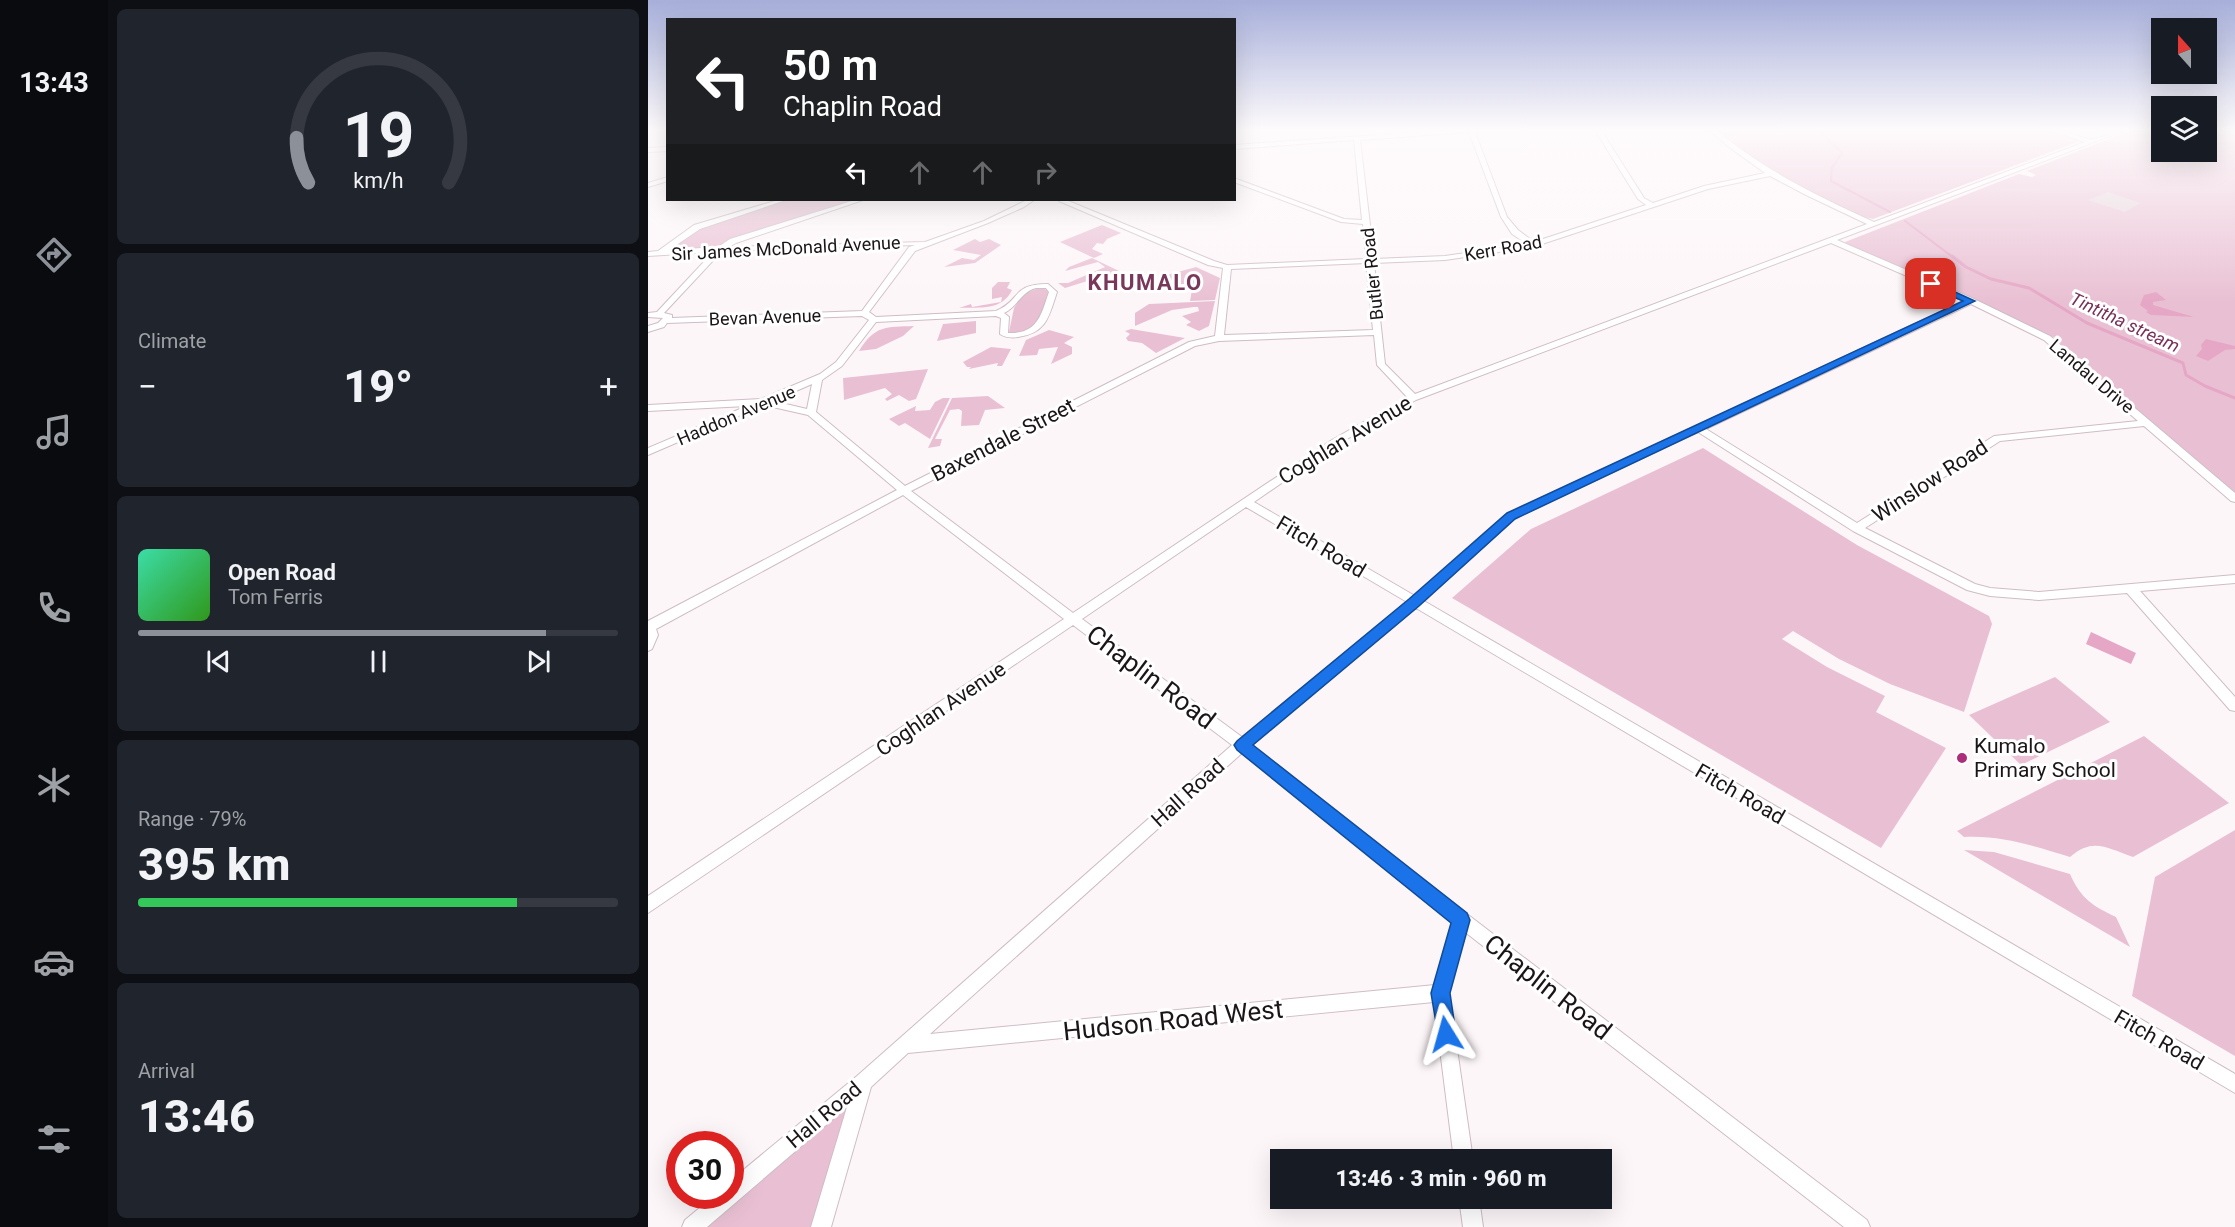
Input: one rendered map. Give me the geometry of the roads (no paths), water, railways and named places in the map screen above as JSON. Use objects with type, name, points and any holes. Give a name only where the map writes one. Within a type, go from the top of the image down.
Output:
[{"type":"street","points":[[1253,187],[1343,221],[1366,222]]},
{"type":"street","name":"Butler Road","points":[[1362,187],[1372,261],[1381,365],[1413,398]]},
{"type":"street","points":[[1493,187],[1504,217],[1515,232],[1533,245]]},
{"type":"street","points":[[1634,187],[1641,199],[1652,205]]},
{"type":"street","name":"Kerr Road","points":[[1227,267],[1466,255],[1533,245],[1706,187]]},
{"type":"street","points":[[1793,187],[1873,224]]},
{"type":"street","name":"Coghlan Avenue","points":[[648,905],[1335,442],[1413,398],[1971,187]]},
{"type":"street","points":[[660,253],[697,227],[780,201]]},
{"type":"street","points":[[659,314],[720,249],[733,241],[858,201]]},
{"type":"street","points":[[998,313],[1005,317],[1005,335],[1028,333],[1042,323],[1052,289],[1042,285],[1025,289],[1018,293],[1011,307],[998,313],[874,320],[864,313],[912,249],[923,243],[982,224],[1029,201]]},
{"type":"street","points":[[1063,201],[1211,263],[1227,267],[1219,338]]},
{"type":"street","name":"Landau Drive","points":[[1830,240],[1971,301],[2047,338],[2235,499]]},
{"type":"street","name":"Sir James McDonald Avenue","points":[[648,254],[720,249],[923,243]]},
{"type":"street","name":"Hall Road","points":[[744,1183],[863,1082],[1242,745],[1414,603],[1511,516],[1971,301]]},
{"type":"street","name":"Bevan Avenue","points":[[667,321],[864,313]]},
{"type":"street","points":[[648,315],[659,314],[669,317],[667,321],[648,329]]},
{"type":"street","name":"Haddon Avenue","points":[[648,452],[820,377],[838,364],[874,320]]},
{"type":"street","name":"Baxendale Street","points":[[648,646],[652,635],[649,626],[903,491],[1180,350],[1205,340],[1219,338],[1378,332]]},
{"type":"street","points":[[648,408],[764,402],[811,412],[820,377]]},
{"type":"street","name":"Chaplin Road","points":[[811,412],[903,491],[1242,745],[1461,920],[1860,1227]]},
{"type":"street","name":"Winslow Road","points":[[1857,528],[1997,438],[2148,423]]},
{"type":"street","points":[[1700,429],[1857,528],[1951,579],[1990,592],[2039,596],[2235,579]]},
{"type":"street","name":"Fitch Road","points":[[1246,502],[1414,603],[2235,1084]]},
{"type":"street","points":[[2130,588],[2235,706]]},
{"type":"street","points":[[1461,920],[1441,993],[1462,1149]]},
{"type":"street","name":"Hudson Road West","points":[[905,1045],[1441,993]]},
{"type":"street","points":[[821,1227],[863,1082]]},
{"type":"street","name":"Hall Road","points":[[692,1227],[713,1209]]},
{"type":"street","points":[[1471,1209],[1473,1227]]},
{"type":"waterway","points":[[1843,187],[1890,212]]},
{"type":"waterway","name":"Tintitha stream","points":[[1905,221],[1954,258]]},
{"type":"waterway","name":"Tintitha stream","points":[[1952,256],[1966,267],[1991,279],[2029,288],[2087,323],[2183,363],[2186,375],[2205,386],[2235,398]]},
{"type":"place","name":"Kumalo Primary School","points":[[1962,758]]},
{"type":"district","name":"KHUMALO","points":[[1145,282]]}]
